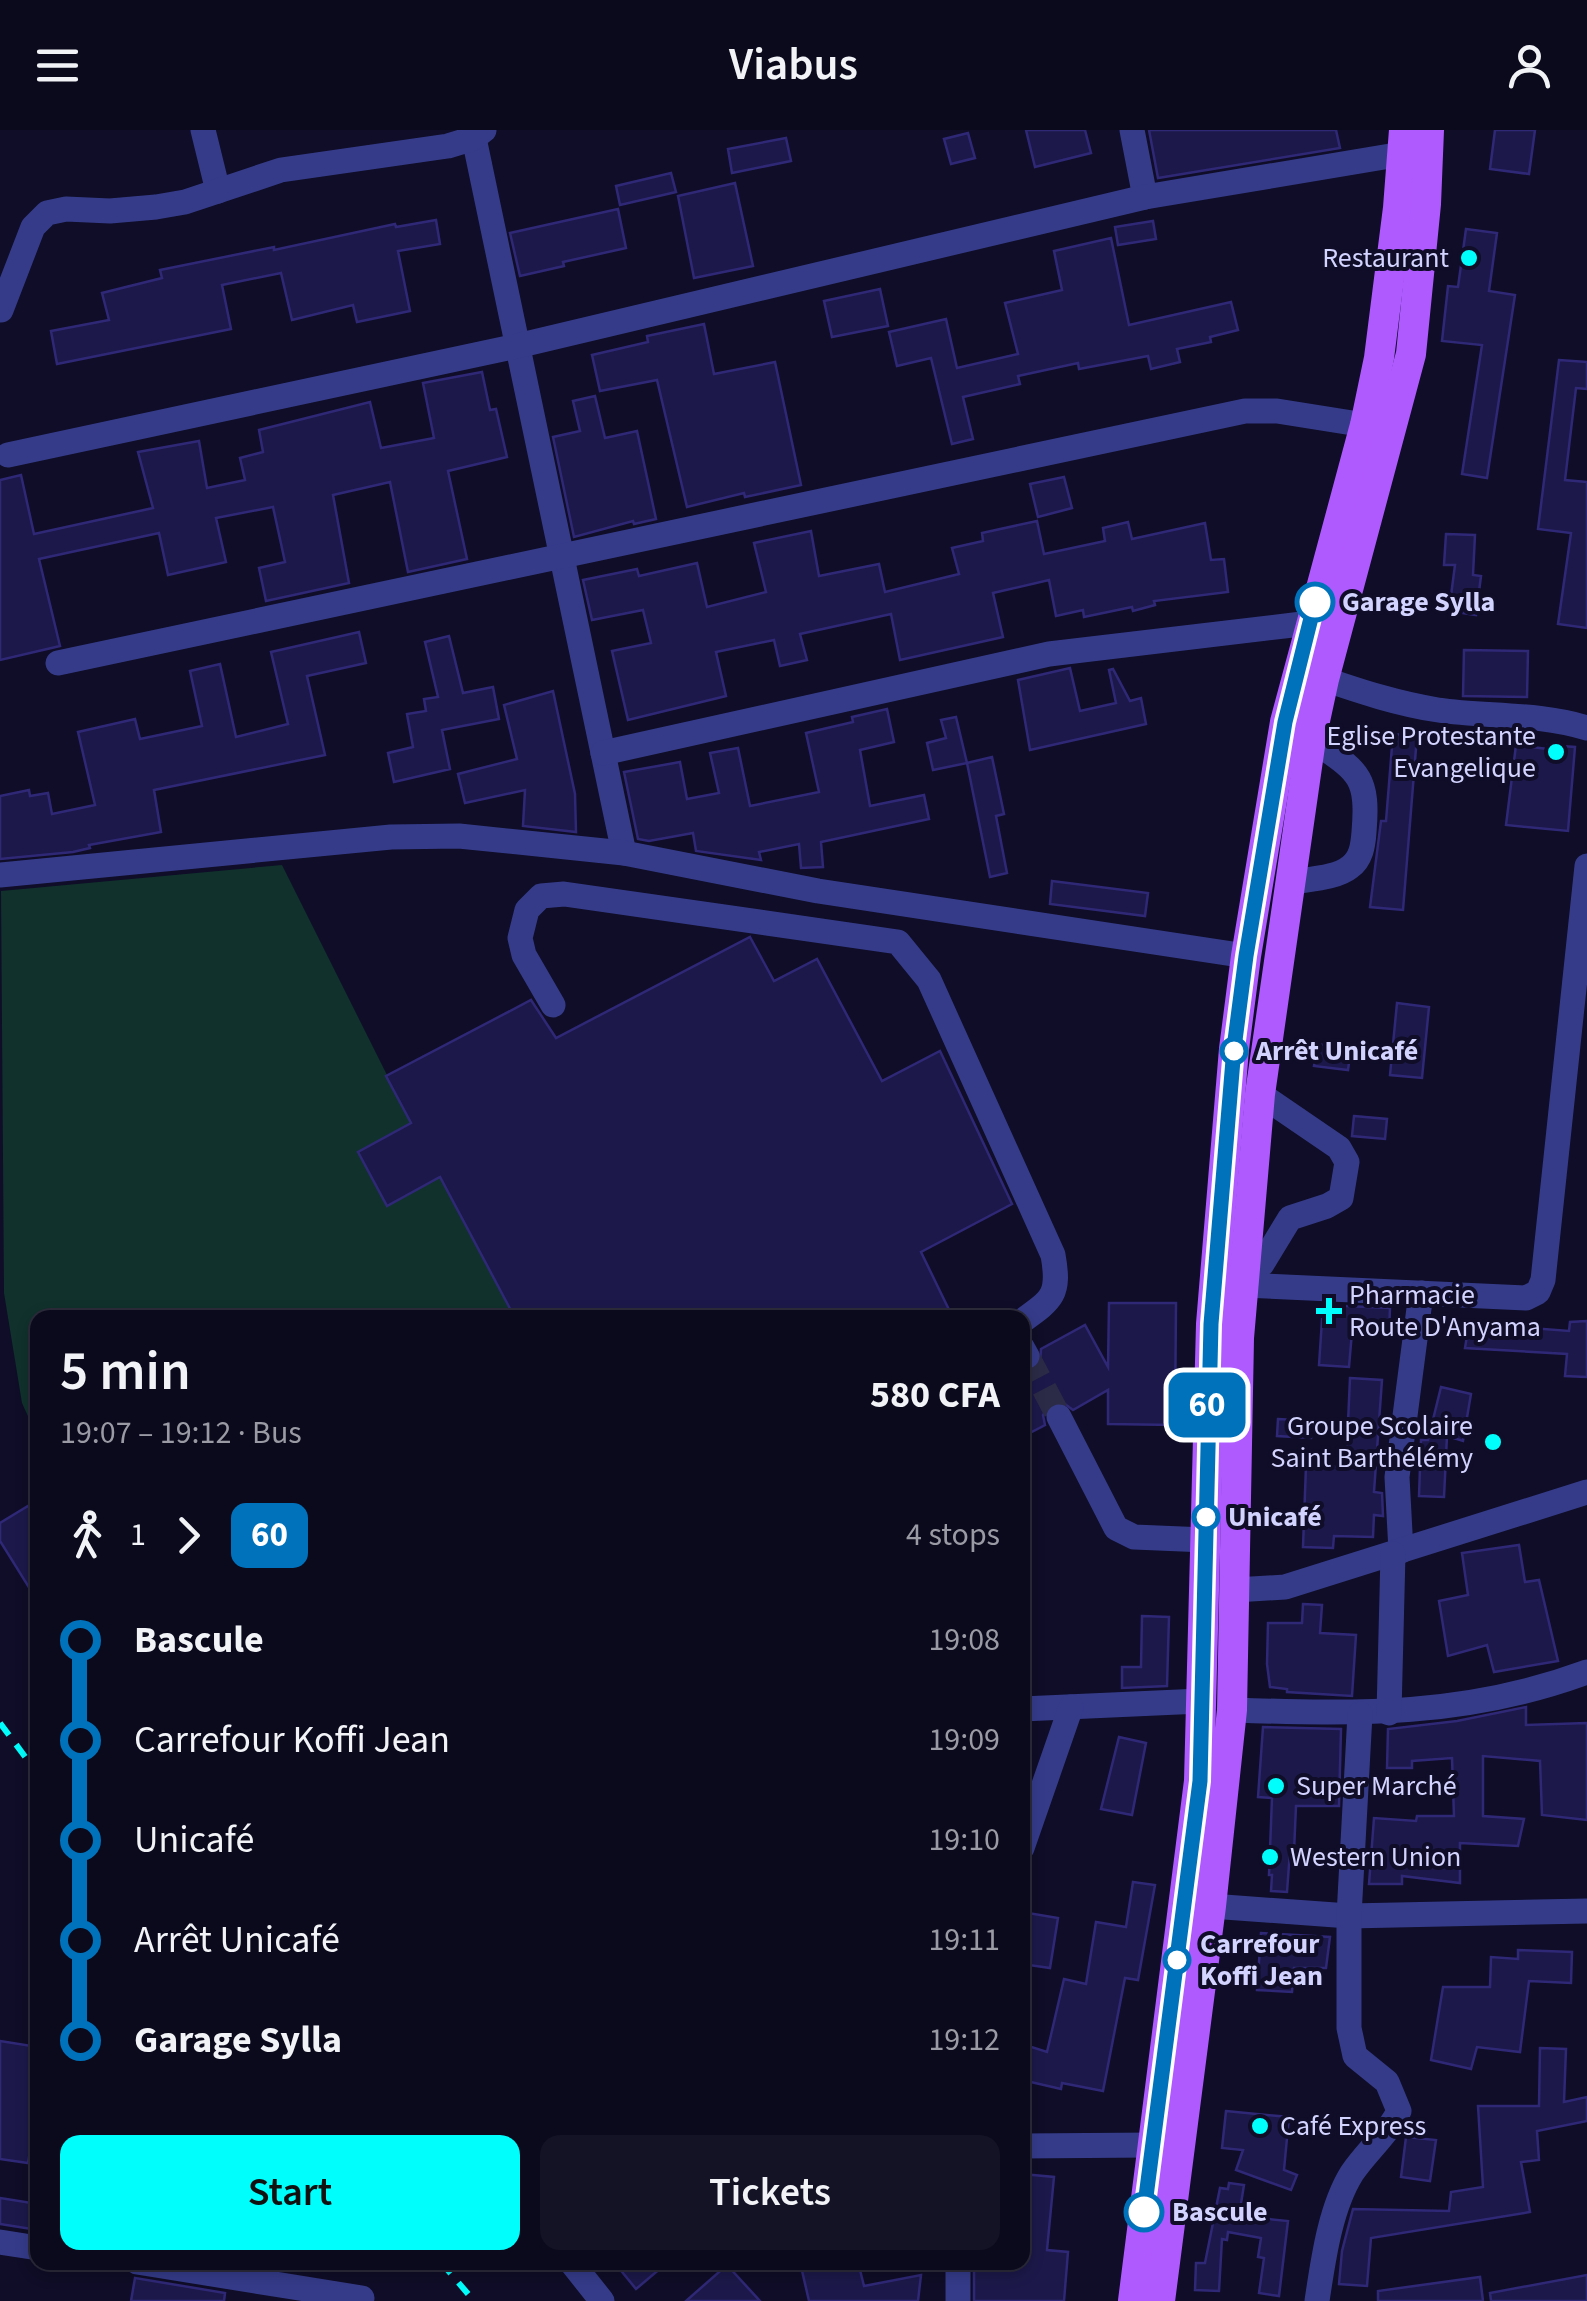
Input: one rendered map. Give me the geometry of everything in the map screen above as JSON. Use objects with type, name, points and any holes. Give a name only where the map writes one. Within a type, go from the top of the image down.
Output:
[{"type":"main road","points":[[1160,2301],[1232,1710],[1220,1589],[1206,1540],[1206,1439],[1232,1064],[1246,956],[1284,816],[1311,740],[1411,354],[1430,130]]},
{"type":"main road","points":[[1133,2301],[1200,1781],[1202,1701],[1220,1589],[1260,1094],[1289,883],[1284,816],[1285,722],[1365,425],[1379,358],[1403,142]]},
{"type":"street","points":[[203,130],[218,191]]},
{"type":"street","points":[[1132,130],[1145,197]]},
{"type":"street","points":[[1,310],[32,228],[47,213],[156,207],[281,170],[448,146],[479,134],[518,346],[624,852]]},
{"type":"street","points":[[8,455],[518,346],[1145,197],[1403,142]]},
{"type":"street","points":[[58,662],[1245,411],[1278,411],[1365,425]]},
{"type":"street","points":[[603,752],[1049,654],[1310,622]]},
{"type":"street","points":[[1324,679],[1379,698],[1439,710],[1547,718],[1587,728]]},
{"type":"street","points":[[1289,883],[1342,872],[1353,866],[1362,849],[1367,797],[1362,782],[1348,765],[1311,740]]},
{"type":"street","points":[[0,874],[391,837],[458,836],[624,852],[818,891],[1246,956]]},
{"type":"street","points":[[1243,1280],[1526,1298],[1538,1292],[1543,1280],[1587,866]]},
{"type":"street","points":[[553,1005],[524,955],[520,938],[526,910],[542,896],[564,894],[898,942],[930,980],[1053,1255],[1057,1278],[1051,1300],[1030,1315]]},
{"type":"street","points":[[1243,1280],[1262,1264],[1290,1218],[1340,1198],[1348,1162],[1339,1148],[1260,1094]]},
{"type":"street","points":[[1388,1714],[1398,1478],[1422,1293]]},
{"type":"street","points":[[1059,1418],[1116,1528],[1134,1537],[1206,1540]]},
{"type":"street","points":[[1220,1589],[1285,1587],[1587,1492]]},
{"type":"street","points":[[1232,1710],[1388,1714],[1481,1701],[1587,1672]]},
{"type":"street","points":[[1030,1709],[1202,1701]]},
{"type":"street","points":[[1030,1824],[1070,1707]]},
{"type":"street","points":[[1317,2301],[1331,2230],[1350,2176],[1391,2128],[1400,2111],[1387,2082],[1355,2056],[1349,2028],[1349,1916],[1360,1714]]},
{"type":"street","points":[[1211,1906],[1349,1916],[1586,1916]]},
{"type":"street","points":[[1030,2146],[1152,2145]]},
{"type":"street","points":[[0,2242],[30,2247]]},
{"type":"street","points":[[203,2270],[362,2298]]},
{"type":"street","points":[[577,2270],[602,2301]]},
{"type":"street","points":[[958,2270],[958,2301]]},
{"type":"green space","points":[[282,865],[411,1123],[358,1153],[388,1205],[440,1177],[511,1310],[30,1310],[30,1421],[22,1403],[4,1293],[1,891]]},
{"type":"building","points":[[1026,130],[1085,130],[1091,153],[1035,167]]},
{"type":"building","points":[[1149,130],[1336,130],[1340,148],[1158,178]]},
{"type":"building","points":[[1495,130],[1535,130],[1529,174],[1490,169]]},
{"type":"building","points":[[968,133],[975,158],[951,164],[944,139]]},
{"type":"building","points":[[786,138],[791,161],[732,173],[728,149]]},
{"type":"building","points":[[671,173],[676,192],[620,205],[616,186]]},
{"type":"building","points":[[735,183],[753,266],[694,278],[678,196]]},
{"type":"building","points":[[618,209],[626,248],[520,276],[510,233]]},
{"type":"building","points":[[436,220],[440,244],[398,251],[410,311],[357,322],[353,305],[292,320],[281,273],[222,285],[231,329],[57,364],[51,331],[109,320],[102,293],[162,278],[160,270],[395,224],[396,227]]},
{"type":"building","points":[[1153,221],[1156,239],[1118,245],[1115,227]]},
{"type":"building","points":[[1466,229],[1497,233],[1489,291],[1515,295],[1487,478],[1462,474],[1482,345],[1442,341],[1448,286],[1458,287]]},
{"type":"building","points":[[1111,238],[1129,325],[1231,302],[1238,330],[1210,337],[1211,342],[1177,349],[1180,362],[1151,369],[1148,356],[1079,369],[1078,363],[1018,376],[1020,384],[963,397],[973,439],[952,444],[931,358],[897,366],[889,332],[946,319],[957,368],[1018,354],[1005,303],[1062,290],[1054,251]]},
{"type":"building","points":[[880,289],[888,326],[832,337],[824,301]]},
{"type":"building","points":[[704,324],[714,374],[775,362],[801,485],[687,507],[657,380],[600,391],[592,355],[648,342],[647,336]]},
{"type":"building","points":[[1559,360],[1587,362],[1587,389],[1576,388],[1565,480],[1587,482],[1587,628],[1558,624],[1571,533],[1538,529]]},
{"type":"building","points":[[482,372],[490,410],[496,409],[507,457],[448,471],[467,559],[408,572],[390,482],[333,495],[349,583],[266,601],[259,568],[285,562],[273,507],[216,518],[226,562],[168,575],[159,533],[39,559],[60,646],[0,660],[0,480],[21,475],[34,534],[153,508],[138,452],[199,441],[207,488],[245,480],[240,458],[263,452],[259,430],[370,402],[381,448],[434,438],[423,383]]},
{"type":"building","points":[[595,396],[605,438],[637,431],[656,519],[574,537],[553,437],[580,431],[573,401]]},
{"type":"building","points":[[1064,477],[1072,508],[1038,517],[1030,484]]},
{"type":"building","points":[[1037,521],[1044,554],[1105,541],[1103,528],[1128,522],[1132,539],[1205,523],[1211,560],[1224,559],[1228,592],[1154,601],[1155,605],[1133,611],[1132,607],[1084,617],[1083,610],[1056,616],[1049,580],[993,593],[1003,637],[900,660],[891,614],[800,634],[807,660],[780,666],[774,640],[716,652],[726,696],[628,720],[612,651],[651,643],[643,610],[592,620],[583,580],[637,569],[639,576],[697,563],[707,607],[766,592],[754,543],[811,531],[819,576],[879,564],[885,592],[959,574],[952,548],[983,541],[982,533]]},
{"type":"building","points":[[1446,534],[1475,535],[1473,575],[1481,576],[1476,615],[1449,611],[1455,565],[1444,565]]},
{"type":"building","points":[[359,632],[366,663],[307,676],[325,755],[154,790],[161,832],[89,845],[90,848],[73,852],[0,859],[0,796],[29,790],[30,796],[48,793],[52,814],[95,805],[78,732],[135,719],[140,739],[202,726],[190,671],[220,664],[236,737],[288,724],[271,652]]},
{"type":"building","points":[[449,636],[463,693],[493,687],[499,719],[442,730],[450,769],[394,782],[388,753],[413,747],[407,714],[426,711],[424,699],[438,697],[425,642]]},
{"type":"building","points":[[1464,650],[1528,651],[1527,697],[1463,696]]},
{"type":"building","points":[[1070,668],[1080,711],[1116,703],[1109,670],[1113,669],[1130,701],[1141,698],[1146,724],[1030,750],[1018,680]]},
{"type":"building","points":[[553,691],[575,794],[576,832],[523,826],[525,790],[465,803],[458,774],[517,759],[504,705]]},
{"type":"building","points":[[887,709],[894,742],[860,750],[870,806],[924,795],[929,819],[821,842],[823,867],[801,868],[799,844],[759,852],[761,860],[696,851],[693,833],[649,841],[638,839],[624,772],[680,762],[687,799],[719,793],[710,753],[738,748],[750,806],[819,792],[806,733]]},
{"type":"building","points":[[956,717],[967,763],[933,770],[927,743],[946,738],[941,720]]},
{"type":"building","points":[[1393,734],[1417,736],[1403,910],[1370,907],[1381,821],[1386,821]]},
{"type":"building","points":[[1516,745],[1575,747],[1568,831],[1506,825]]},
{"type":"building","points":[[992,757],[1004,814],[996,816],[1007,873],[990,877],[967,763]]},
{"type":"building","points":[[1052,881],[1148,893],[1145,916],[1050,904]]},
{"type":"building","points":[[750,937],[774,981],[817,959],[882,1081],[940,1051],[1012,1204],[921,1252],[949,1310],[511,1310],[440,1177],[387,1206],[358,1152],[411,1123],[386,1076],[531,1000],[556,1038]]},
{"type":"building","points":[[1397,1003],[1429,1007],[1422,1078],[1390,1075]]},
{"type":"building","points":[[1317,1044],[1351,1048],[1348,1070],[1314,1066]]},
{"type":"building","points":[[1354,1116],[1387,1119],[1385,1139],[1352,1136]]},
{"type":"building","points":[[1109,1303],[1176,1303],[1175,1425],[1108,1424],[1108,1390],[1073,1410],[1061,1401],[1051,1403],[1043,1415],[1045,1425],[1030,1433],[1030,1371],[1040,1365],[1041,1349],[1085,1325],[1108,1367]]},
{"type":"building","points":[[1323,1305],[1390,1308],[1389,1335],[1352,1332],[1349,1367],[1319,1365]]},
{"type":"building","points":[[1587,1321],[1587,1377],[1565,1376],[1567,1354],[1465,1348],[1469,1323],[1569,1331],[1570,1322]]},
{"type":"building","points":[[1350,1378],[1382,1380],[1374,1492],[1382,1493],[1383,1516],[1374,1515],[1373,1537],[1334,1536],[1333,1548],[1303,1547],[1306,1466],[1346,1467]]},
{"type":"building","points":[[1441,1387],[1471,1394],[1463,1441],[1447,1436],[1444,1497],[1419,1496],[1421,1440],[1428,1440]]},
{"type":"building","points":[[1278,1419],[1311,1421],[1311,1438],[1277,1436]]},
{"type":"building","points":[[28,1506],[30,1509],[30,1589],[0,1541],[0,1523]]},
{"type":"building","points":[[1519,1545],[1525,1582],[1539,1580],[1558,1661],[1494,1672],[1487,1645],[1448,1656],[1439,1601],[1468,1595],[1462,1553]]},
{"type":"building","points":[[1303,1604],[1322,1605],[1320,1633],[1356,1635],[1352,1696],[1287,1692],[1270,1687],[1268,1623],[1302,1623]]},
{"type":"building","points":[[1142,1616],[1169,1617],[1167,1686],[1122,1688],[1122,1667],[1141,1667]]},
{"type":"building","points":[[1526,1707],[1526,1725],[1587,1723],[1587,1820],[1542,1815],[1540,1761],[1483,1756],[1483,1816],[1524,1819],[1518,1846],[1460,1843],[1460,1883],[1402,1876],[1402,1884],[1369,1884],[1374,1818],[1416,1821],[1417,1816],[1454,1816],[1452,1758],[1412,1761],[1412,1768],[1387,1768],[1388,1729]]},
{"type":"building","points":[[1263,1727],[1341,1729],[1339,1806],[1296,1806],[1287,1892],[1271,1891],[1272,1798],[1258,1797]]},
{"type":"building","points":[[1119,1737],[1146,1743],[1132,1815],[1101,1809]]},
{"type":"building","points":[[1133,1882],[1155,1885],[1138,1980],[1125,1978],[1103,2091],[1062,2083],[1061,2089],[1030,2082],[1030,2047],[1047,2052],[1064,1979],[1086,1984],[1096,1922],[1126,1927]]},
{"type":"building","points":[[1030,1913],[1058,1918],[1050,1968],[1030,1965]]},
{"type":"building","points":[[1261,1933],[1330,1937],[1326,1968],[1294,1968],[1292,1992],[1257,1990]]},
{"type":"building","points":[[1518,1950],[1572,1952],[1571,1983],[1529,1981],[1520,2052],[1477,2047],[1471,2069],[1431,2060],[1443,1987],[1490,1987],[1491,1957],[1518,1959]]},
{"type":"building","points":[[0,2041],[30,2046],[30,2151],[28,2163],[0,2159]]},
{"type":"building","points":[[1540,2048],[1566,2049],[1564,2102],[1587,2097],[1587,2121],[1537,2131],[1539,2160],[1521,2162],[1530,2212],[1371,2238],[1367,2286],[1339,2284],[1342,2251],[1353,2209],[1449,2211],[1451,2192],[1483,2187],[1478,2106],[1539,2106]]},
{"type":"building","points":[[1226,2111],[1289,2117],[1284,2170],[1297,2175],[1291,2190],[1236,2170],[1243,2150],[1222,2148]]},
{"type":"building","points":[[1406,2137],[1436,2140],[1430,2181],[1401,2177]]},
{"type":"building","points":[[1030,2175],[1054,2177],[1047,2250],[1068,2252],[1064,2301],[974,2301],[974,2270],[1030,2270]]},
{"type":"building","points":[[1229,2183],[1244,2185],[1239,2216],[1288,2221],[1279,2296],[1259,2293],[1264,2258],[1258,2257],[1261,2238],[1228,2232],[1227,2240],[1222,2239],[1219,2291],[1195,2290],[1196,2263],[1205,2263],[1220,2188],[1228,2189]]},
{"type":"building","points":[[0,2198],[30,2203],[30,2229],[0,2224]]},
{"type":"building","points":[[621,2270],[659,2270],[636,2289]]},
{"type":"building","points":[[721,2270],[732,2270],[760,2301],[686,2301]]},
{"type":"building","points":[[802,2270],[860,2270],[864,2286],[921,2275],[918,2301],[809,2301]]},
{"type":"building","points":[[1587,2275],[1587,2301],[1491,2301],[1490,2293]]},
{"type":"building","points":[[1480,2277],[1483,2301],[1378,2301],[1378,2291]]},
{"type":"building","points":[[135,2278],[225,2293],[224,2301],[131,2301]]},
{"type":"tunnel","points":[[1030,1362],[1059,1417]]},
{"type":"railway","points":[[0,1723],[30,1763]]},
{"type":"railway","points":[[448,2270],[474,2301]]},
{"type":"bus line","name":"60","points":[[1144,2212],[1200,1781],[1211,1324],[1234,1048],[1285,722],[1315,602]]},
{"type":"place","name":"Restaurant","points":[[1469,258]]},
{"type":"place","name":"Garage Sylla","points":[[1315,602]]},
{"type":"place","name":"Eglise Protestante Evangelique","points":[[1556,752]]},
{"type":"place","name":"Arrêt Unicafé","points":[[1234,1051]]},
{"type":"place","name":"Pharmacie Route D'Anyama","points":[[1329,1311]]},
{"type":"place","name":"Groupe Scolaire Saint Barthélémy","points":[[1493,1442]]},
{"type":"place","name":"Unicafé","points":[[1206,1517]]},
{"type":"place","name":"Super Marché","points":[[1276,1786]]},
{"type":"place","name":"Western Union","points":[[1270,1857]]},
{"type":"place","name":"Carrefour Koffi Jean","points":[[1177,1960]]},
{"type":"place","name":"Café Express","points":[[1260,2126]]},
{"type":"place","name":"Bascule","points":[[1144,2212]]}]
